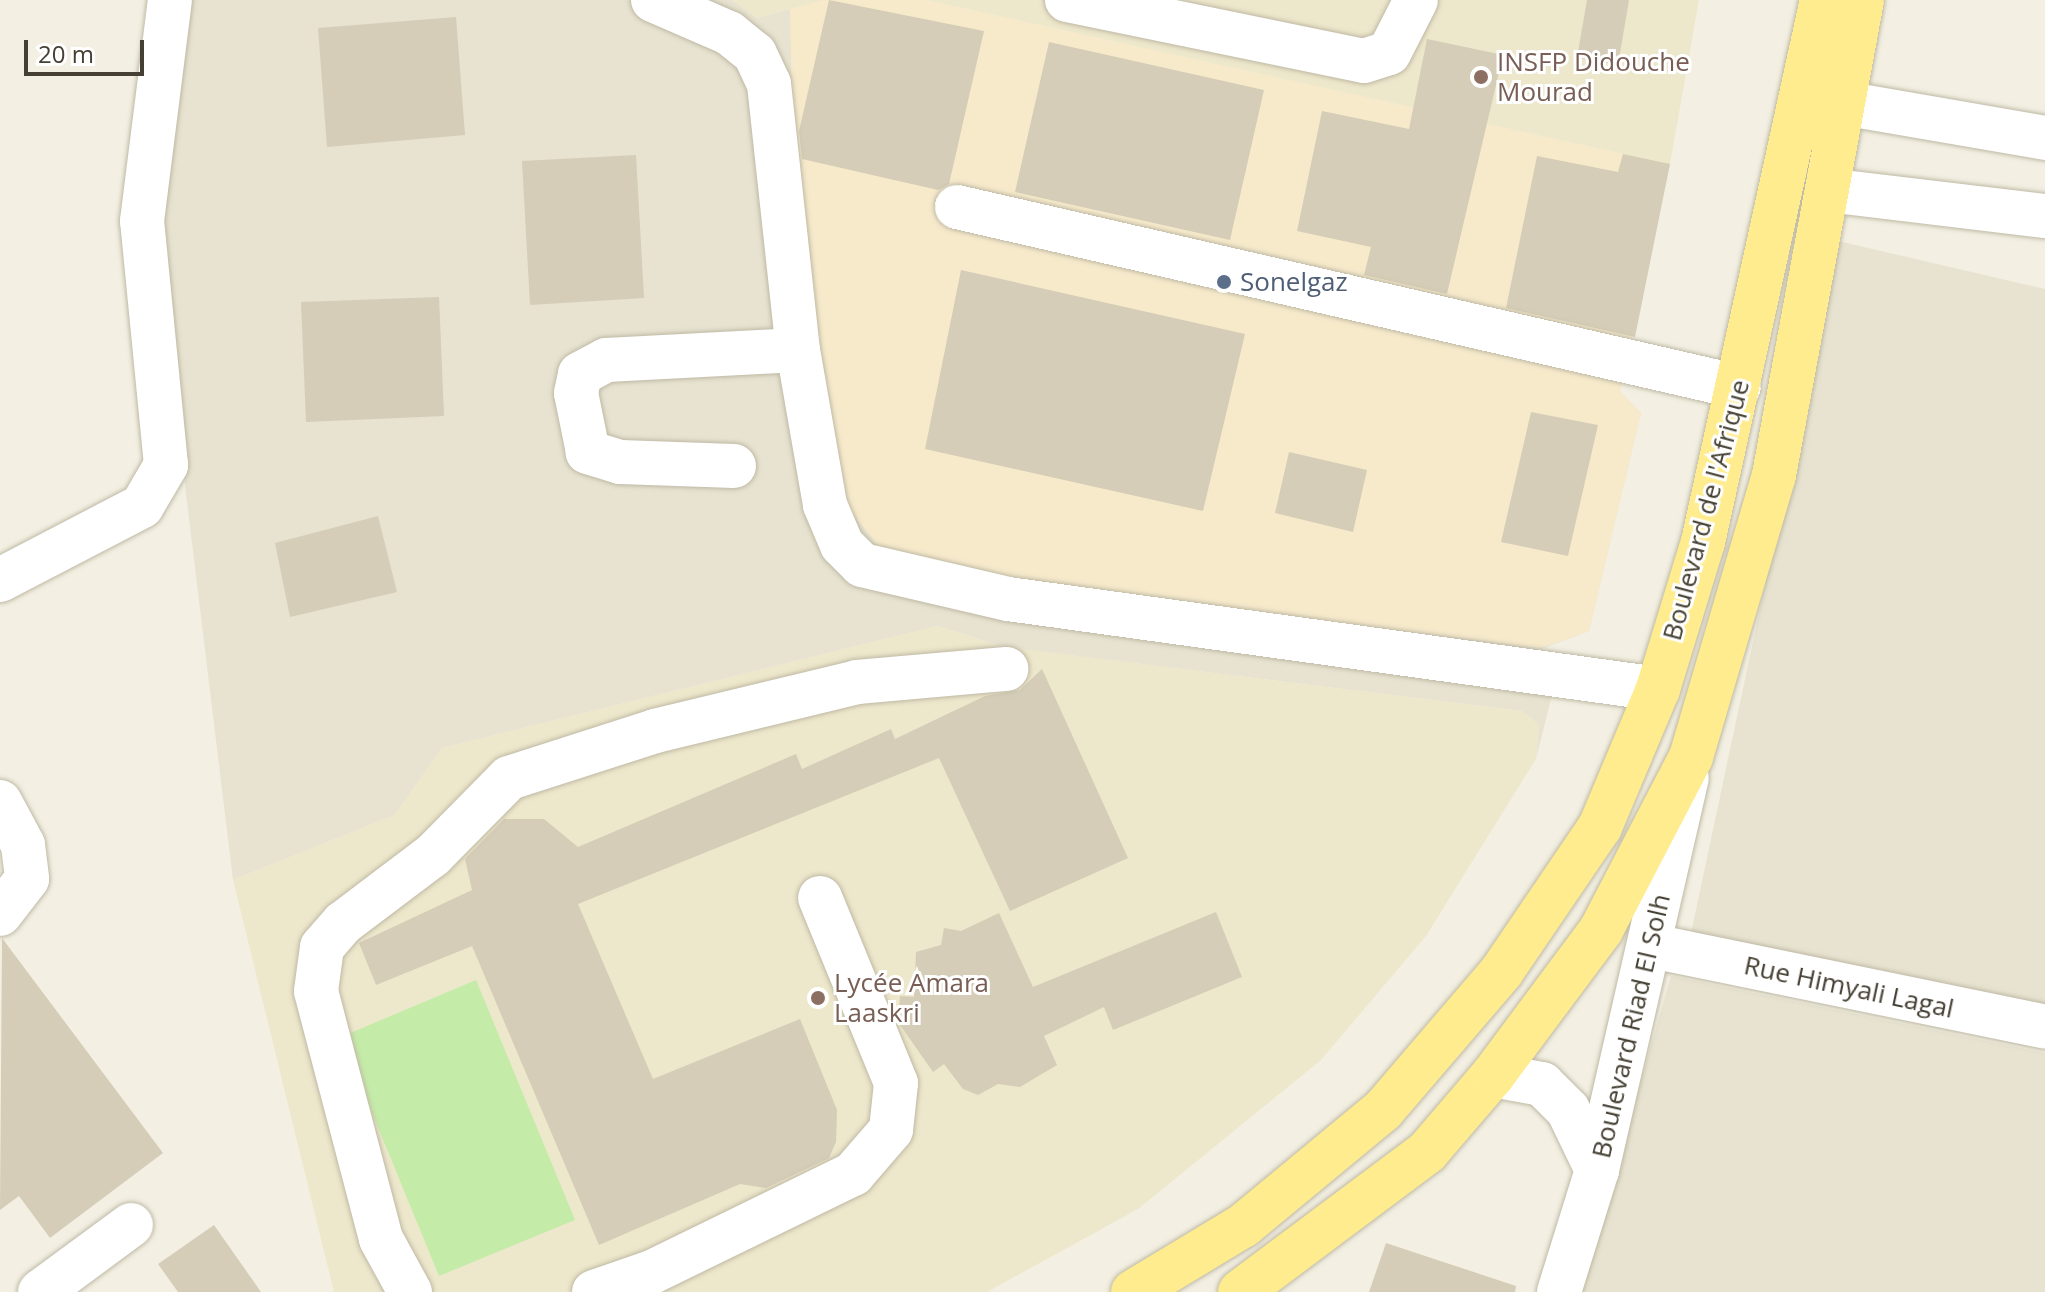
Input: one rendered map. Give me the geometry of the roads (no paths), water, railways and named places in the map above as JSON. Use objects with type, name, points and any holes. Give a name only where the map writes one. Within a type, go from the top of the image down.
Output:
[{"type":"main road","name":"Boulevard de l'Afrique","points":[[1133,1292],[1244,1225],[1383,1110],[1502,971],[1600,827],[1658,689],[1703,542],[1822,0]]},
{"type":"main road","name":"Boulevard de l'Afrique","points":[[1240,1292],[1427,1152],[1493,1075],[1601,930],[1691,757],[1774,475],[1862,0]]},
{"type":"street","points":[[0,580],[142,506],[166,465],[142,221],[170,0]]},
{"type":"street","points":[[653,0],[729,33],[755,54],[769,84],[798,350],[825,505],[842,545],[883,574],[1024,601],[1658,689]]},
{"type":"street","points":[[1067,0],[1364,61],[1389,53],[1416,0]]},
{"type":"street","points":[[1843,103],[2045,138]]},
{"type":"street","points":[[1827,190],[2045,216]]},
{"type":"street","points":[[957,207],[1739,387]]},
{"type":"street","points":[[734,466],[620,462],[588,452],[576,393],[580,374],[606,360],[798,350]]},
{"type":"street","points":[[410,1292],[381,1239],[316,991],[322,947],[343,923],[433,855],[509,778],[655,731],[857,682],[1006,669]]},
{"type":"street","name":"Boulevard Riad El Solh","points":[[1559,1292],[1597,1170],[1652,946],[1691,757]]},
{"type":"street","points":[[0,802],[23,845],[27,879],[0,914]]},
{"type":"street","points":[[594,1292],[652,1272],[853,1174],[891,1130],[896,1083],[820,898]]},
{"type":"street","name":"Rue Himyali Lagal","points":[[1652,946],[2045,1027]]},
{"type":"street","points":[[1493,1075],[1542,1084],[1568,1110],[1597,1170]]},
{"type":"street","points":[[40,1292],[131,1225]]},
{"type":"place","name":"INSFP Didouche Mourad","points":[[1481,77]]},
{"type":"place","name":"Sonelgaz","points":[[1224,282]]},
{"type":"place","name":"Lycée Amara Laaskri","points":[[818,998]]}]
